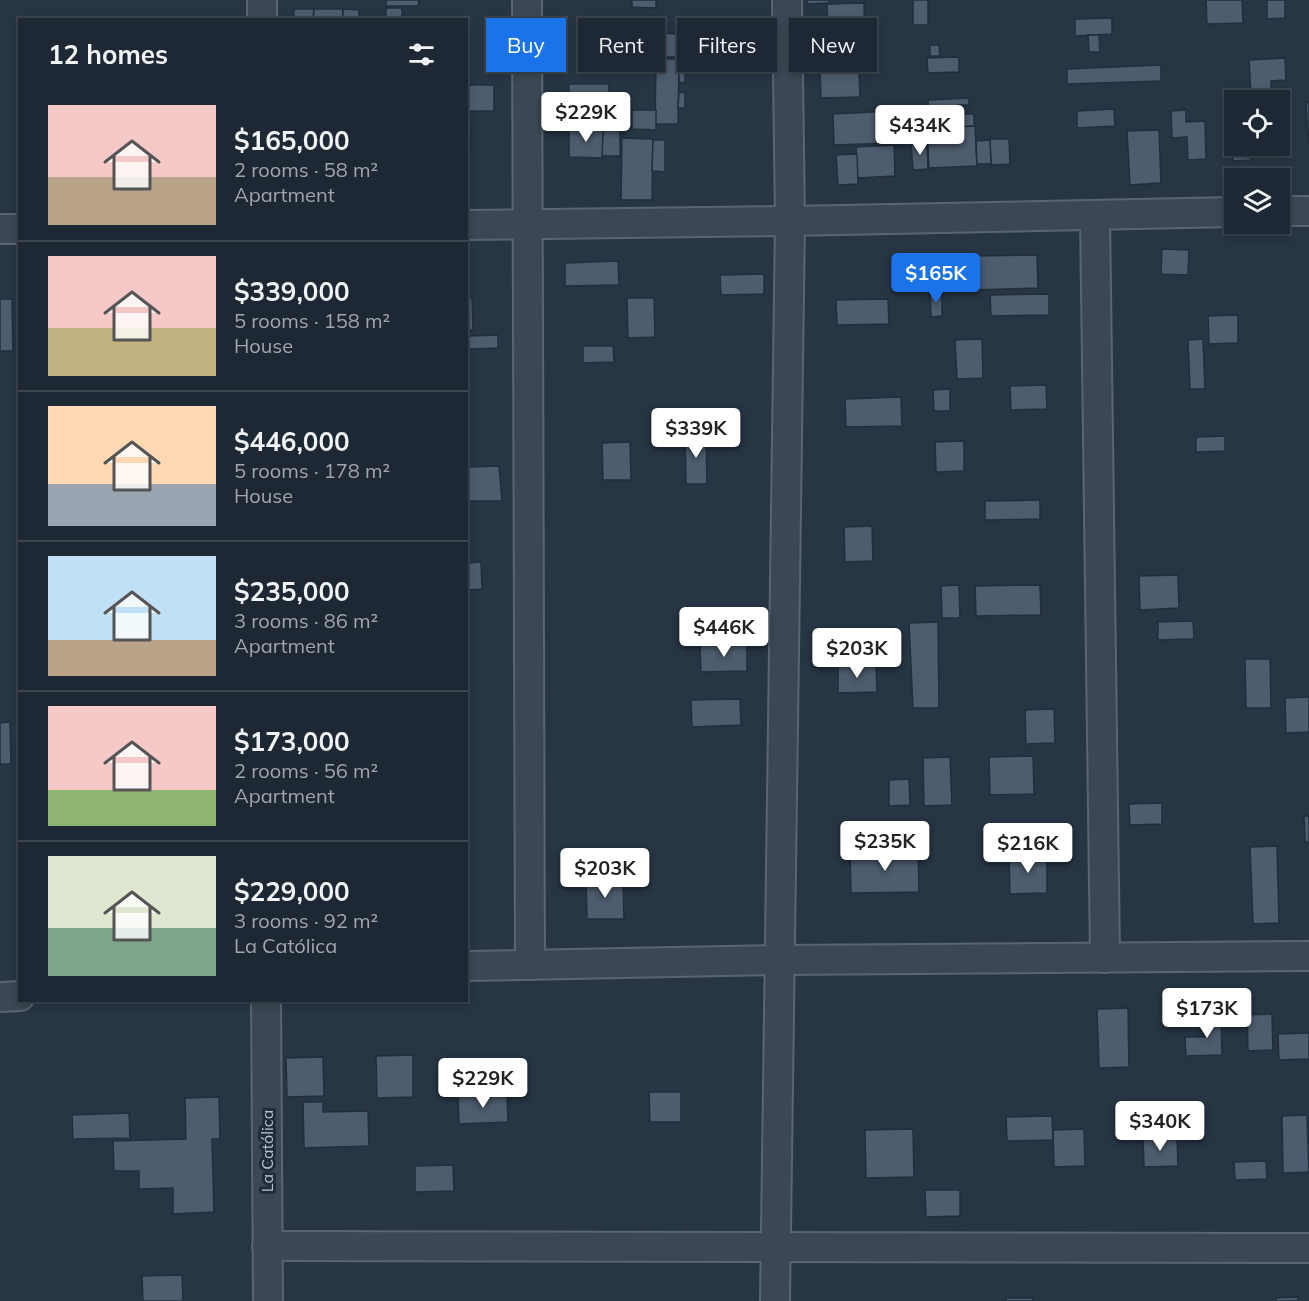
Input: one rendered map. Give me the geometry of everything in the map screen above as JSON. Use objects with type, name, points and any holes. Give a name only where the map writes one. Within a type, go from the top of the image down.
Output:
[{"type":"street","points":[[262,0],[262,18]]},
{"type":"street","points":[[527,0],[530,965]]},
{"type":"street","points":[[775,1301],[790,221],[787,0]]},
{"type":"street","points":[[1290,212],[1309,211]]},
{"type":"street","points":[[468,225],[1224,212]]},
{"type":"street","points":[[1095,215],[1105,958]]},
{"type":"street","points":[[0,229],[18,229]]},
{"type":"street","points":[[468,966],[779,960],[1309,956]]},
{"type":"street","points":[[0,997],[18,996]]},
{"type":"street","name":"La Católica","points":[[266,1002],[268,1301]]},
{"type":"street","points":[[267,1246],[1309,1248]]},
{"type":"building","points":[[386,0],[419,0],[418,6],[386,6]]},
{"type":"building","points":[[632,0],[656,0],[656,8],[632,7]]},
{"type":"building","points":[[807,0],[829,0],[829,3],[807,4]]},
{"type":"building","points":[[913,0],[928,0],[928,25],[913,25]]},
{"type":"building","points":[[1206,0],[1242,0],[1243,23],[1207,24]]},
{"type":"building","points":[[1267,0],[1285,0],[1285,18],[1267,19]]},
{"type":"building","points":[[864,3],[864,18],[827,18],[827,4]]},
{"type":"building","points":[[386,8],[402,8],[402,17],[386,18]]},
{"type":"building","points":[[294,9],[314,9],[313,18],[294,18]]},
{"type":"building","points":[[314,9],[343,9],[343,18],[313,18]]},
{"type":"building","points":[[343,9],[359,10],[359,18],[343,18]]},
{"type":"building","points":[[1112,18],[1112,34],[1075,36],[1075,19]]},
{"type":"building","points":[[665,33],[677,34],[677,57],[665,57]]},
{"type":"building","points":[[1088,35],[1099,35],[1100,52],[1089,52]]},
{"type":"building","points":[[930,45],[939,45],[940,56],[930,56]]},
{"type":"building","points":[[959,57],[959,72],[928,73],[927,58]]},
{"type":"building","points":[[1285,58],[1286,80],[1271,81],[1271,90],[1251,90],[1249,60]]},
{"type":"building","points":[[665,59],[677,59],[678,124],[655,124],[656,72],[665,72]]},
{"type":"building","points":[[1161,65],[1161,81],[1067,84],[1067,69]]},
{"type":"building","points":[[679,72],[685,72],[685,83],[679,82]]},
{"type":"building","points":[[820,72],[859,72],[860,97],[821,98]]},
{"type":"building","points":[[569,84],[609,84],[608,110],[568,110]]},
{"type":"building","points":[[468,85],[494,85],[494,111],[468,111]]},
{"type":"building","points":[[679,92],[685,93],[685,108],[678,108]]},
{"type":"building","points":[[969,98],[969,105],[958,105],[958,115],[929,117],[928,100]]},
{"type":"building","points":[[1309,102],[1309,143],[1308,143],[1306,103]]},
{"type":"building","points":[[1114,109],[1115,126],[1077,128],[1077,111]]},
{"type":"building","points":[[632,110],[656,110],[656,130],[632,129]]},
{"type":"building","points":[[1186,110],[1186,122],[1205,121],[1206,159],[1188,160],[1187,137],[1172,138],[1171,111]]},
{"type":"building","points":[[603,111],[620,111],[620,156],[602,156]]},
{"type":"building","points":[[891,111],[893,143],[834,145],[833,114]]},
{"type":"building","points":[[961,114],[974,114],[974,126],[962,127]]},
{"type":"building","points":[[468,124],[471,124],[470,158],[468,158]]},
{"type":"building","points":[[975,126],[977,166],[929,168],[927,128]]},
{"type":"building","points":[[569,128],[603,128],[602,158],[569,157]]},
{"type":"building","points":[[1159,130],[1161,183],[1130,185],[1127,131]]},
{"type":"building","points":[[622,138],[653,139],[652,200],[621,200]]},
{"type":"building","points":[[990,139],[1009,139],[1010,164],[991,165]]},
{"type":"building","points":[[653,140],[665,140],[665,172],[652,171]]},
{"type":"building","points":[[990,140],[991,164],[977,164],[976,141]]},
{"type":"building","points":[[927,143],[928,169],[913,170],[911,144]]},
{"type":"building","points":[[894,145],[895,176],[857,178],[856,147]]},
{"type":"building","points":[[857,154],[858,184],[838,185],[836,155]]},
{"type":"building","points":[[1233,156],[1251,156],[1251,160],[1233,161]]},
{"type":"building","points":[[1162,249],[1189,250],[1188,275],[1161,274]]},
{"type":"building","points":[[1037,255],[1038,288],[974,290],[973,256]]},
{"type":"building","points":[[618,261],[619,285],[565,286],[565,263]]},
{"type":"building","points":[[764,274],[764,294],[721,295],[720,275]]},
{"type":"building","points":[[930,291],[942,291],[942,316],[931,317]]},
{"type":"building","points":[[1049,294],[1049,315],[991,316],[990,295]]},
{"type":"building","points":[[468,298],[472,298],[473,330],[468,330]]},
{"type":"building","points":[[627,298],[654,298],[655,337],[628,338]]},
{"type":"building","points":[[0,299],[12,299],[13,351],[0,351]]},
{"type":"building","points":[[888,299],[889,324],[837,325],[836,300]]},
{"type":"building","points":[[1238,315],[1238,343],[1209,344],[1208,316]]},
{"type":"building","points":[[498,335],[498,348],[468,349],[468,336]]},
{"type":"building","points":[[982,339],[983,378],[957,379],[955,340]]},
{"type":"building","points":[[1203,339],[1205,389],[1190,389],[1188,340]]},
{"type":"building","points":[[583,346],[613,346],[614,362],[583,363]]},
{"type":"building","points":[[1046,385],[1047,409],[1011,410],[1010,386]]},
{"type":"building","points":[[950,389],[950,411],[934,411],[933,390]]},
{"type":"building","points":[[901,397],[902,426],[846,427],[845,399]]},
{"type":"building","points":[[685,434],[706,434],[707,484],[686,484]]},
{"type":"building","points":[[1225,436],[1225,451],[1196,452],[1196,437]]},
{"type":"building","points":[[964,441],[964,471],[936,472],[935,442]]},
{"type":"building","points":[[630,442],[631,480],[603,480],[602,443]]},
{"type":"building","points":[[499,466],[502,501],[468,501],[468,467]]},
{"type":"building","points":[[1040,500],[1040,519],[985,520],[985,501]]},
{"type":"building","points":[[872,526],[873,561],[845,562],[844,527]]},
{"type":"building","points":[[481,562],[482,589],[468,590],[468,563]]},
{"type":"building","points":[[1178,575],[1179,608],[1140,610],[1139,576]]},
{"type":"building","points":[[959,585],[960,618],[942,618],[941,586]]},
{"type":"building","points":[[1040,585],[1041,615],[976,616],[975,586]]},
{"type":"building","points":[[1193,621],[1194,639],[1158,640],[1158,622]]},
{"type":"building","points":[[938,622],[939,708],[913,708],[909,623]]},
{"type":"building","points":[[747,643],[747,671],[701,672],[700,645]]},
{"type":"building","points":[[1245,659],[1270,659],[1271,708],[1246,708]]},
{"type":"building","points":[[876,664],[877,692],[838,693],[838,665]]},
{"type":"building","points":[[1309,697],[1309,732],[1286,733],[1285,698]]},
{"type":"building","points":[[740,699],[741,725],[692,727],[691,700]]},
{"type":"building","points":[[1054,709],[1055,743],[1026,744],[1025,710]]},
{"type":"building","points":[[10,722],[11,764],[0,764],[0,723]]},
{"type":"building","points":[[1033,756],[1034,794],[990,795],[989,757]]},
{"type":"building","points":[[950,757],[952,805],[924,806],[923,758]]},
{"type":"building","points":[[909,779],[910,805],[889,806],[889,780]]},
{"type":"building","points":[[1162,803],[1162,824],[1130,825],[1129,804]]},
{"type":"building","points":[[1304,816],[1309,816],[1309,842],[1305,842]]},
{"type":"building","points":[[1277,846],[1279,923],[1253,924],[1250,847]]},
{"type":"building","points":[[918,850],[919,892],[851,893],[850,852]]},
{"type":"building","points":[[1047,854],[1047,893],[1010,894],[1009,855]]},
{"type":"building","points":[[623,879],[624,919],[587,919],[586,880]]},
{"type":"building","points":[[1128,1008],[1129,1067],[1099,1068],[1097,1009]]},
{"type":"building","points":[[1204,1014],[1221,1014],[1222,1055],[1186,1056],[1185,1037],[1205,1037]]},
{"type":"building","points":[[1272,1014],[1273,1050],[1248,1051],[1247,1015]]},
{"type":"building","points":[[1309,1033],[1309,1059],[1279,1060],[1278,1034]]},
{"type":"building","points":[[413,1055],[413,1097],[377,1098],[376,1056]]},
{"type":"building","points":[[323,1057],[324,1096],[287,1097],[286,1058]]},
{"type":"building","points":[[649,1092],[681,1092],[681,1122],[650,1122]]},
{"type":"building","points":[[507,1095],[508,1122],[459,1124],[458,1096]]},
{"type":"building","points":[[219,1097],[220,1139],[212,1139],[214,1212],[173,1214],[173,1188],[139,1189],[139,1171],[114,1171],[113,1141],[186,1139],[185,1098]]},
{"type":"building","points":[[303,1102],[323,1102],[323,1112],[368,1111],[369,1146],[304,1148]]},
{"type":"building","points":[[129,1113],[130,1138],[73,1139],[72,1115]]},
{"type":"building","points":[[1307,1115],[1309,1172],[1283,1173],[1282,1116]]},
{"type":"building","points":[[1052,1116],[1053,1140],[1007,1141],[1006,1117]]},
{"type":"building","points":[[913,1129],[914,1177],[866,1178],[865,1130]]},
{"type":"building","points":[[1084,1129],[1085,1166],[1054,1167],[1053,1130]]},
{"type":"building","points":[[1177,1136],[1178,1166],[1144,1167],[1143,1137]]},
{"type":"building","points":[[1266,1161],[1267,1179],[1235,1180],[1234,1162]]},
{"type":"building","points":[[453,1165],[454,1191],[415,1192],[415,1166]]},
{"type":"building","points":[[925,1190],[960,1190],[960,1216],[926,1217]]},
{"type":"building","points":[[182,1275],[183,1301],[143,1301],[142,1276]]},
{"type":"building","points":[[1298,1297],[1298,1301],[1276,1301],[1276,1298]]},
{"type":"building","points":[[1006,1298],[1033,1298],[1033,1301],[1006,1301]]}]
